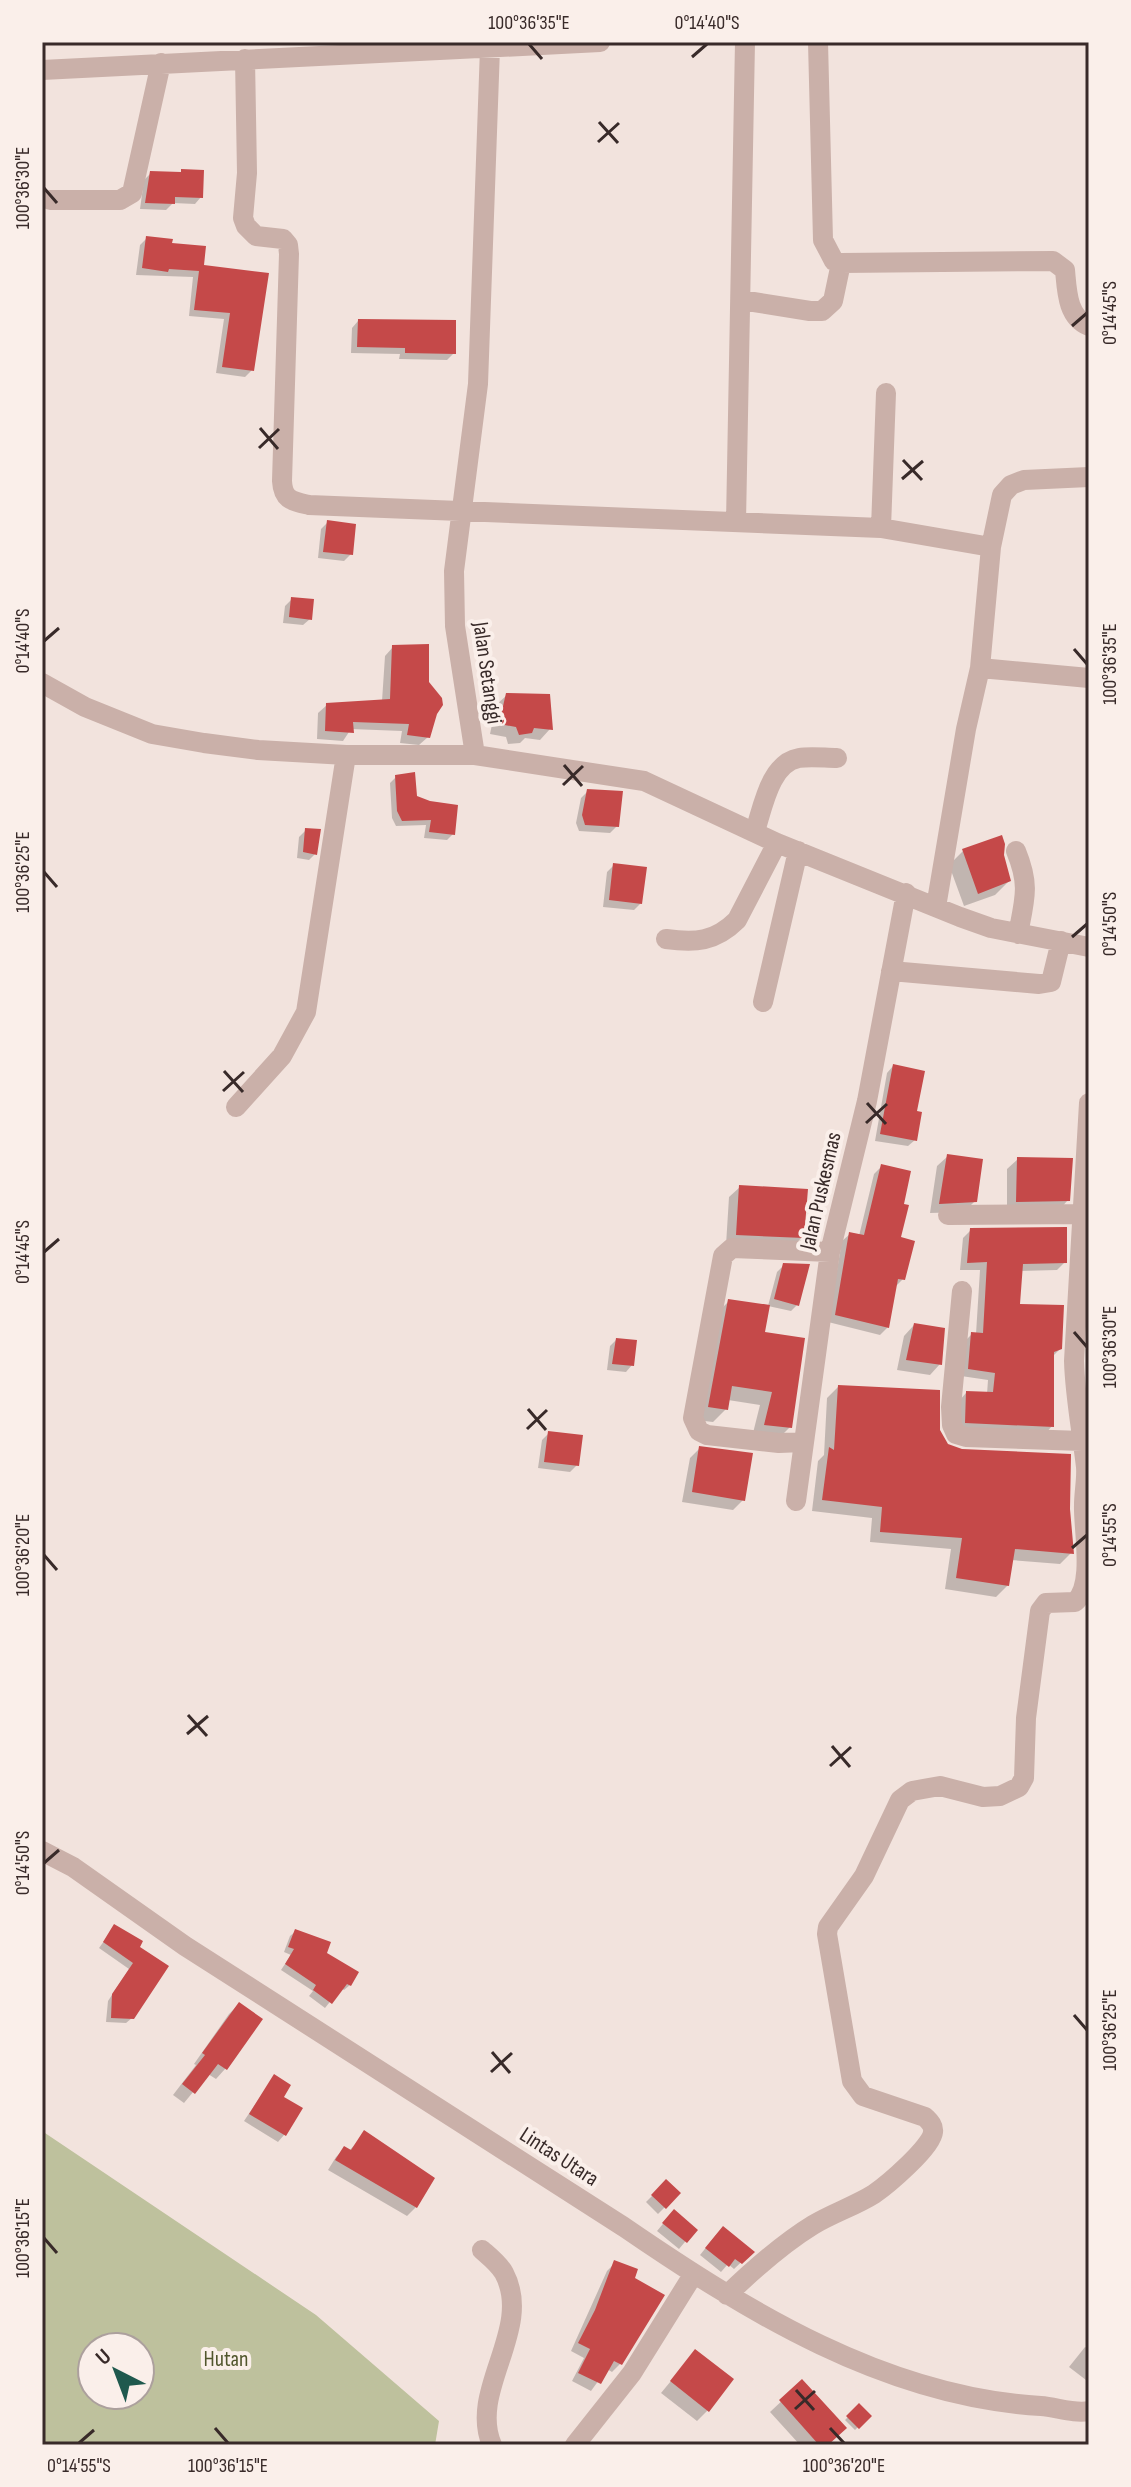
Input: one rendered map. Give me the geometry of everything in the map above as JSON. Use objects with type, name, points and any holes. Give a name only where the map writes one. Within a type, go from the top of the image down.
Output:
[{"type":"street","points":[[42,70],[600,42]]},
{"type":"street","points":[[736,522],[745,42]]},
{"type":"street","points":[[818,42],[823,240],[834,261],[1053,261],[1065,270],[1068,299],[1074,314],[1081,323],[1089,326]]},
{"type":"street","name":"Jalan Setanggi","points":[[490,48],[478,384],[454,571],[455,626],[475,755],[644,781],[777,843],[991,928],[1089,947]]},
{"type":"street","points":[[245,59],[247,173],[243,218],[256,236],[283,239],[288,245],[289,254],[282,493],[290,501],[309,505],[881,528],[991,547]]},
{"type":"street","points":[[50,200],[120,200],[132,193],[161,63]]},
{"type":"street","points":[[741,300],[822,311],[833,301],[841,263]]},
{"type":"street","points":[[881,528],[886,393]]},
{"type":"street","points":[[936,907],[966,729],[980,668],[991,547],[1002,495],[1011,485],[1024,480],[1089,477]]},
{"type":"street","points":[[980,668],[1089,678]]},
{"type":"street","points":[[42,683],[85,707],[152,734],[258,750],[346,755],[475,755]]},
{"type":"street","points":[[236,1107],[282,1056],[306,1012],[346,755]]},
{"type":"street","points":[[755,831],[774,778],[782,768],[796,758],[837,758]]},
{"type":"street","points":[[666,939],[707,940],[728,929],[737,920],[777,843]]},
{"type":"street","points":[[763,1002],[798,851]]},
{"type":"street","points":[[1016,851],[1026,874],[1018,934]]},
{"type":"street","name":"Jalan Puskesmas","points":[[796,1501],[830,1252],[867,1101],[906,893]]},
{"type":"street","points":[[891,971],[1039,984],[1051,982],[1061,941]]},
{"type":"street","points":[[727,2295],[769,2256],[802,2232],[872,2195],[930,2140],[933,2131],[932,2123],[925,2117],[863,2096],[852,2081],[827,1941],[828,1927],[864,1876],[900,1800],[912,1791],[940,1786],[983,1797],[1000,1796],[1019,1787],[1024,1778],[1026,1718],[1040,1611],[1046,1603],[1075,1602],[1083,1591],[1087,1548],[1084,1506],[1086,1471],[1074,1390],[1074,1361],[1087,1213],[1089,1103]]},
{"type":"street","points":[[948,1215],[1087,1213]]},
{"type":"street","points":[[803,1442],[779,1443],[707,1435],[699,1431],[693,1418],[723,1256],[732,1248],[830,1252]]},
{"type":"street","points":[[962,1291],[951,1407],[956,1434],[966,1437],[1082,1441]]},
{"type":"street","name":"Lintas Utara","points":[[42,1851],[73,1867],[185,1946],[624,2227],[693,2275],[788,2331],[926,2386],[995,2403],[1089,2411]]},
{"type":"street","points":[[482,2250],[503,2272],[512,2305],[487,2409],[486,2431],[492,2445]]},
{"type":"street","points":[[575,2445],[632,2373],[693,2275]]},
{"type":"green space","name":"Hutan","points":[[42,2131],[316,2315],[439,2421],[435,2445],[42,2445]]},
{"type":"building","points":[[181,169],[204,170],[203,198],[175,197],[175,204],[145,203],[150,171],[181,172]]},
{"type":"building","points":[[146,236],[173,239],[172,243],[206,246],[204,265],[269,273],[254,371],[222,367],[230,313],[194,310],[199,271],[169,269],[168,272],[142,268]]},
{"type":"building","points":[[358,319],[456,320],[456,354],[405,353],[405,348],[357,347]]},
{"type":"building","points":[[327,520],[356,524],[353,555],[323,552]]},
{"type":"building","points":[[291,597],[314,599],[312,620],[289,617]]},
{"type":"building","points":[[429,644],[429,682],[442,698],[443,705],[430,738],[407,735],[409,724],[353,722],[354,733],[325,731],[326,703],[390,699],[392,645]]},
{"type":"building","points":[[506,693],[550,694],[553,730],[534,728],[532,733],[519,735],[516,727],[499,724]]},
{"type":"building","points":[[415,772],[417,796],[458,805],[455,835],[429,832],[431,820],[402,821],[397,811],[395,775]]},
{"type":"building","points":[[587,789],[623,791],[619,827],[585,825],[582,815]]},
{"type":"building","points":[[305,828],[321,829],[317,855],[303,852]]},
{"type":"building","points":[[1002,835],[1011,881],[978,894],[962,849]]},
{"type":"building","points":[[613,863],[647,867],[642,904],[609,900]]},
{"type":"building","points":[[893,1064],[925,1071],[917,1111],[922,1112],[917,1141],[880,1134]]},
{"type":"building","points":[[947,1154],[983,1159],[977,1202],[939,1204]]},
{"type":"building","points":[[1017,1157],[1073,1158],[1070,1201],[1016,1202]]},
{"type":"building","points":[[881,1164],[911,1171],[904,1204],[909,1205],[901,1237],[915,1241],[905,1280],[898,1279],[889,1328],[835,1315],[849,1232],[864,1235]]},
{"type":"building","points":[[739,1185],[808,1189],[804,1238],[736,1235]]},
{"type":"building","points":[[1067,1227],[1067,1263],[1023,1264],[1020,1304],[1064,1305],[1062,1349],[1054,1352],[1054,1427],[965,1423],[966,1391],[993,1392],[995,1373],[968,1369],[971,1332],[983,1333],[987,1262],[967,1263],[970,1228]]},
{"type":"building","points":[[783,1263],[810,1264],[799,1306],[774,1299]]},
{"type":"building","points":[[728,1299],[770,1305],[765,1332],[805,1338],[792,1428],[764,1425],[772,1392],[732,1386],[728,1410],[708,1407]]},
{"type":"building","points":[[914,1323],[945,1328],[942,1365],[906,1360]]},
{"type":"building","points":[[616,1338],[637,1340],[634,1366],[612,1364]]},
{"type":"building","points":[[838,1385],[940,1390],[940,1430],[948,1444],[962,1449],[1071,1454],[1070,1509],[1074,1554],[1015,1549],[1009,1586],[956,1578],[962,1538],[880,1532],[882,1507],[822,1500],[829,1447],[834,1450]]},
{"type":"building","points":[[548,1431],[583,1435],[579,1466],[544,1462]]},
{"type":"building","points":[[699,1446],[753,1453],[745,1501],[692,1492]]},
{"type":"building","points":[[114,1924],[143,1941],[140,1947],[169,1966],[134,2019],[111,2018],[112,1994],[133,1963],[103,1942]]},
{"type":"building","points":[[295,1929],[331,1942],[327,1953],[359,1972],[351,1986],[347,1984],[332,2004],[313,1990],[316,1985],[285,1964],[294,1949],[288,1947]]},
{"type":"building","points":[[239,2002],[263,2019],[227,2070],[218,2064],[195,2094],[182,2084]]},
{"type":"building","points":[[274,2074],[291,2085],[284,2097],[303,2108],[286,2136],[249,2114]]},
{"type":"building","points":[[364,2130],[435,2178],[417,2208],[335,2160],[344,2146],[351,2150]]},
{"type":"building","points":[[666,2179],[681,2193],[666,2209],[651,2195]]},
{"type":"building","points":[[674,2209],[698,2230],[687,2243],[662,2223]]},
{"type":"building","points":[[723,2226],[755,2252],[742,2264],[735,2259],[729,2267],[705,2248]]},
{"type":"building","points":[[614,2260],[638,2269],[635,2278],[665,2295],[622,2365],[614,2361],[601,2384],[578,2373],[590,2349],[578,2343],[595,2310]]},
{"type":"building","points":[[695,2349],[734,2379],[709,2412],[670,2381]]},
{"type":"building","points":[[802,2379],[847,2428],[828,2445],[819,2445],[779,2400]]},
{"type":"building","points":[[859,2403],[872,2416],[859,2429],[846,2416]]}]
